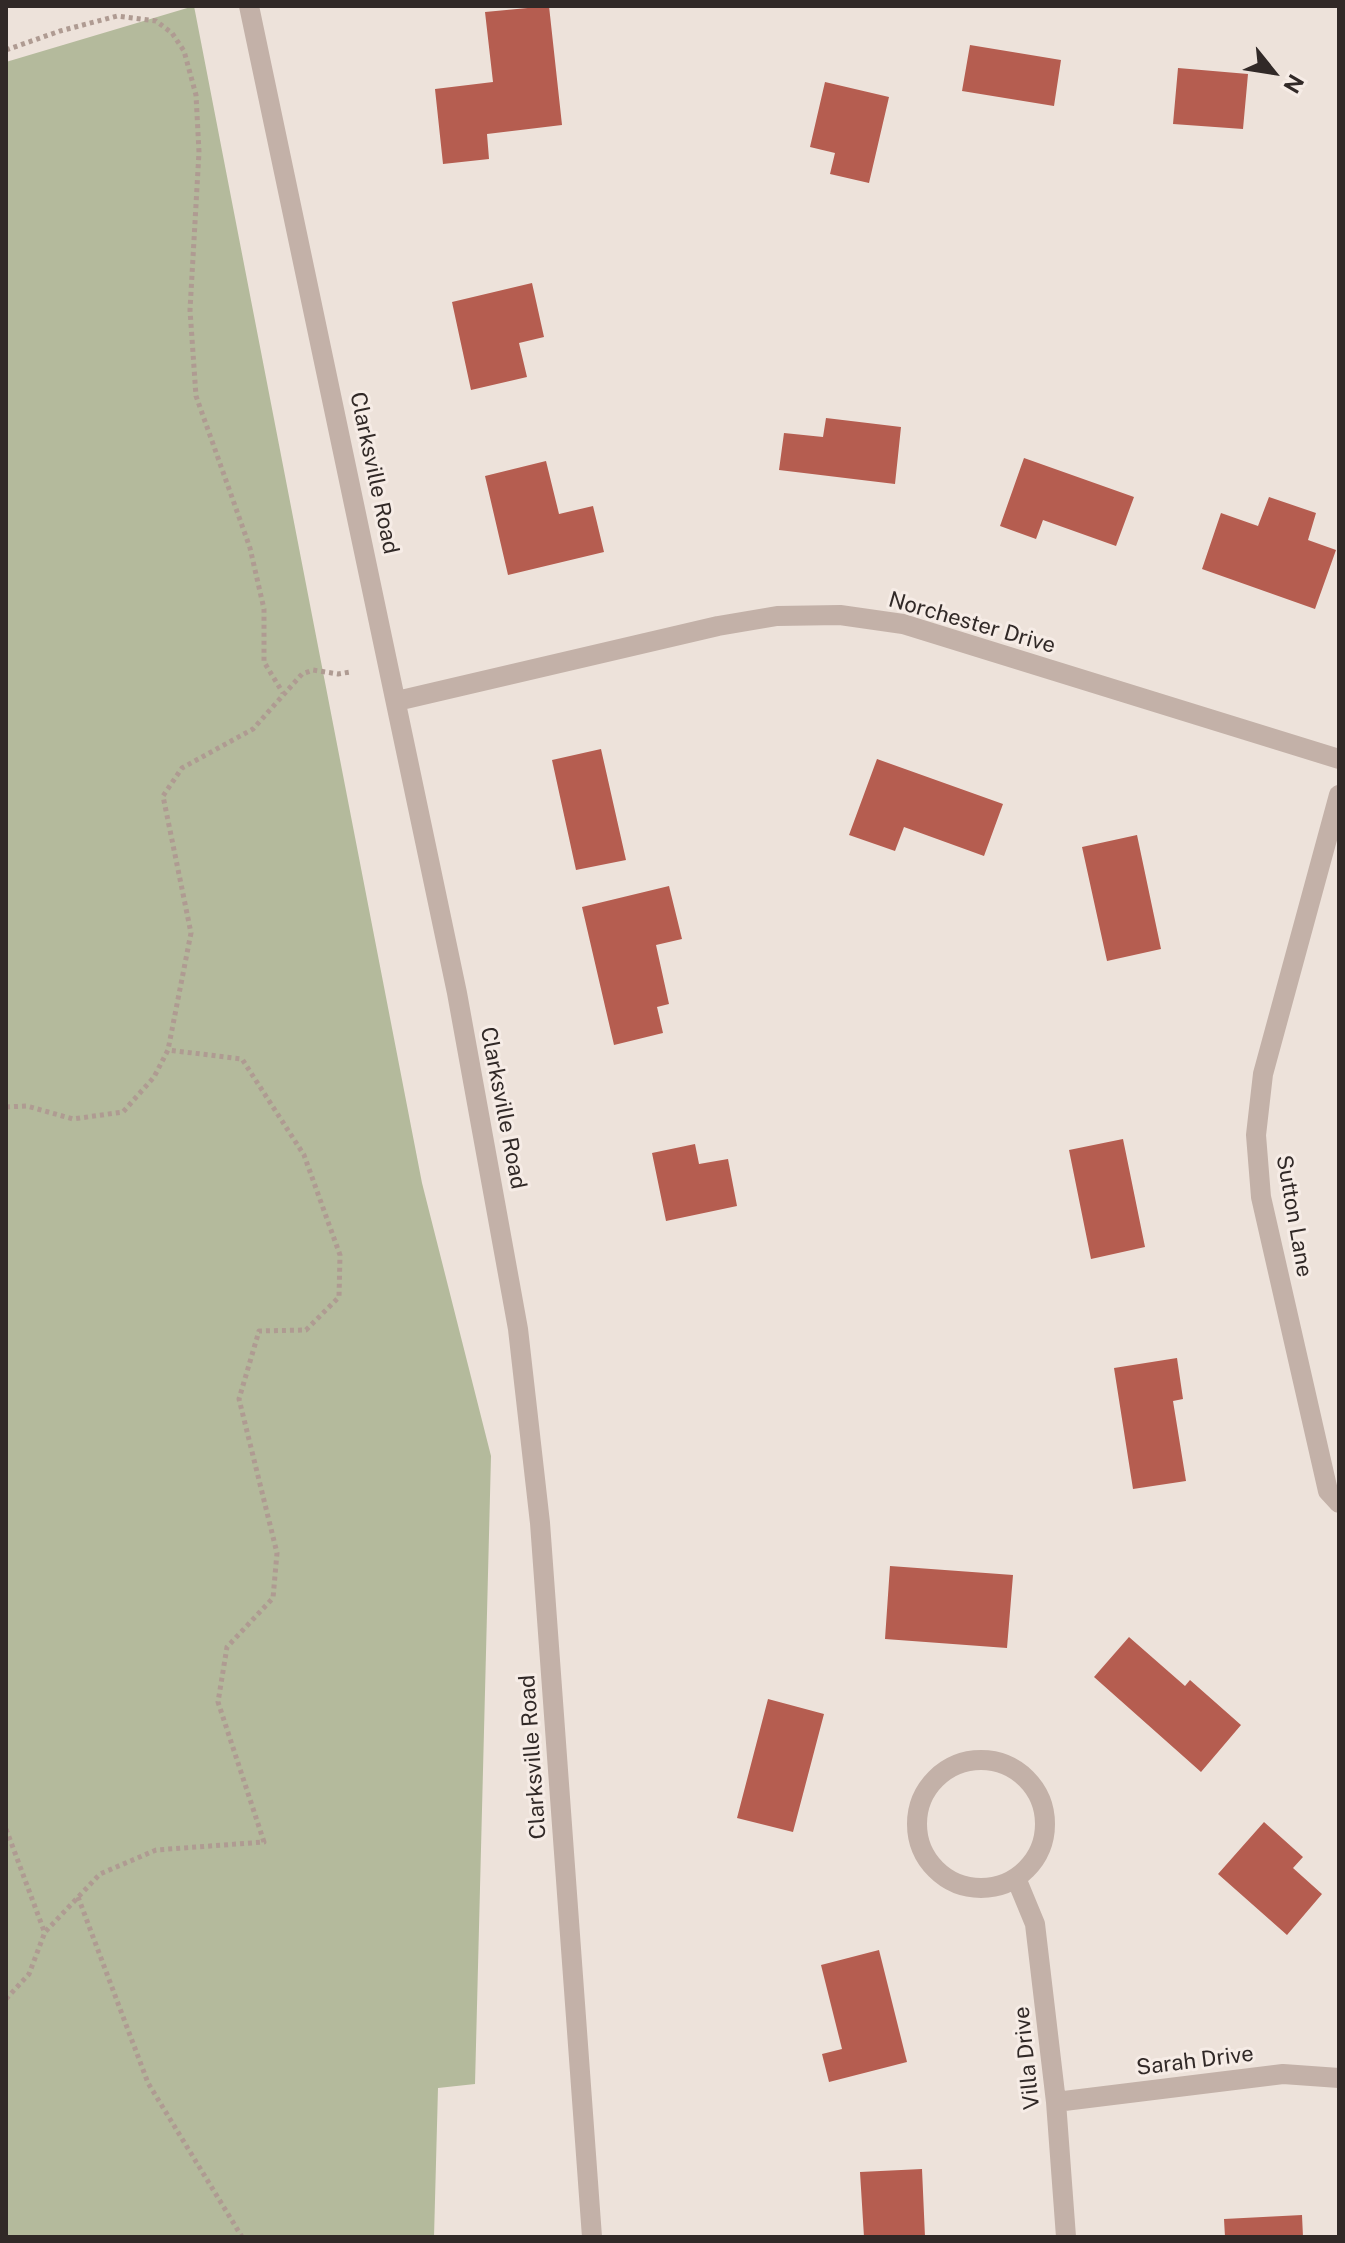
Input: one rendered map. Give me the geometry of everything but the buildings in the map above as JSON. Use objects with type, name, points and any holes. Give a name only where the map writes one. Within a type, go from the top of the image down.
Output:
[{"type":"street","name":"Clarksville Road","points":[[249,6],[480,1108],[518,1329],[540,1523],[592,2237]]},
{"type":"street","name":"Norchester Drive","points":[[397,701],[718,626],[777,616],[840,615],[903,624],[1339,759]]},
{"type":"street","name":"Sutton Lane","points":[[1339,795],[1263,1074],[1256,1135],[1261,1197],[1328,1491],[1339,1503]]},
{"type":"street","points":[[970,1760],[994,1760],[1018,1770],[1036,1788],[1045,1812],[1044,1837],[1034,1860],[1016,1878],[993,1887],[967,1887],[944,1877],[927,1859],[918,1835],[918,1810],[928,1787],[946,1769],[970,1760]]},
{"type":"street","name":"Villa Drive","points":[[1016,1878],[1035,1924],[1056,2102],[1066,2237]]},
{"type":"street","name":"Sarah Drive","points":[[1056,2102],[1283,2074],[1339,2078]]},
{"type":"path","points":[[6,50],[117,16],[156,21],[172,33],[184,51],[196,95],[199,152],[190,310],[196,396],[250,548],[264,609],[264,662],[283,693]]},
{"type":"path","points":[[6,1107],[27,1106],[73,1119],[123,1112],[154,1077],[168,1050],[191,933],[163,796],[182,768],[253,729],[302,674],[313,670],[338,674],[350,672]]},
{"type":"path","points":[[6,1999],[29,1974],[45,1932],[100,1874],[156,1850],[264,1842],[218,1702],[227,1647],[273,1598],[275,1583],[277,1553],[239,1399],[259,1331],[306,1330],[339,1297],[340,1255],[304,1155],[242,1059],[168,1050]]},
{"type":"path","points":[[6,1829],[44,1931],[78,1897]]},
{"type":"path","points":[[78,1897],[148,2083],[242,2237]]},
{"type":"green space","points":[[194,6],[422,1183],[491,1456],[475,2084],[438,2088],[434,2237],[6,2237],[6,62]]}]
